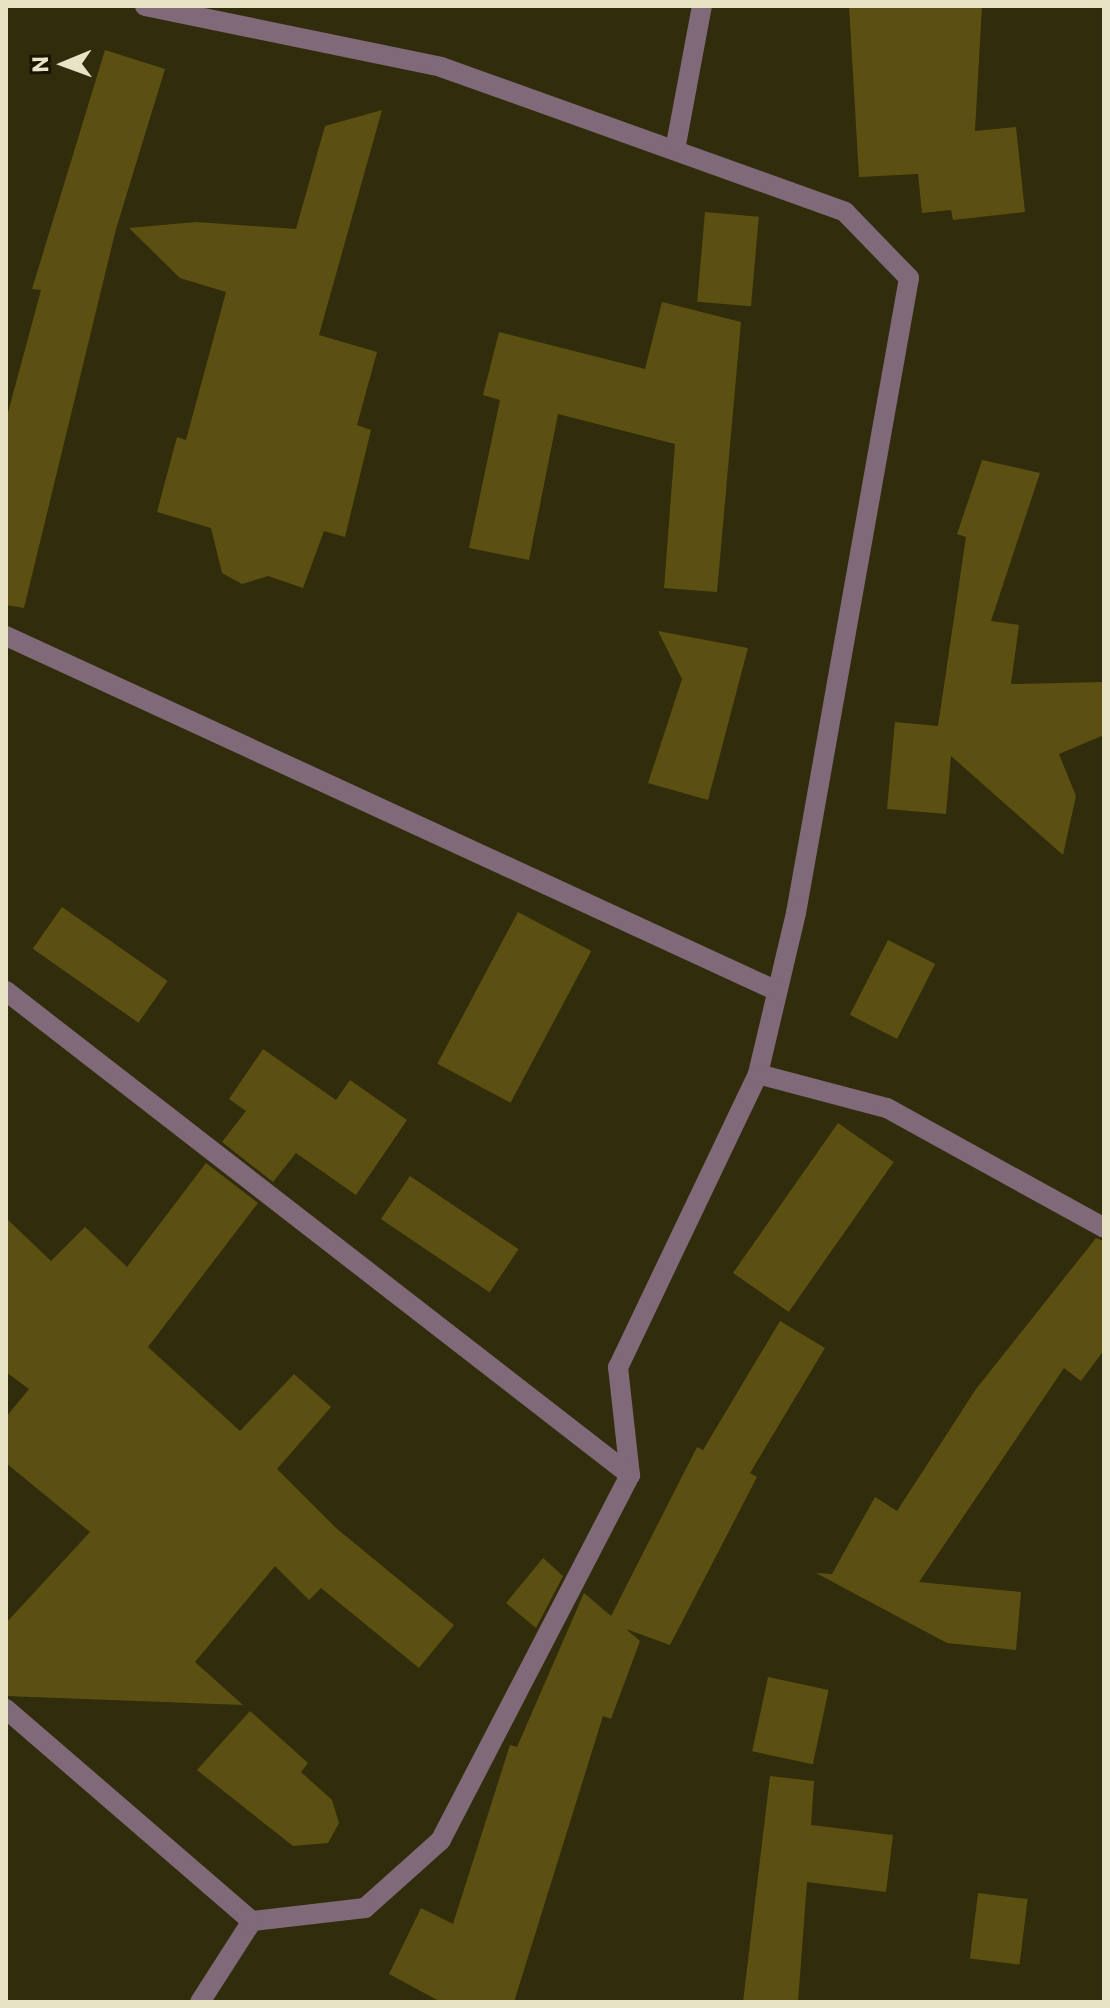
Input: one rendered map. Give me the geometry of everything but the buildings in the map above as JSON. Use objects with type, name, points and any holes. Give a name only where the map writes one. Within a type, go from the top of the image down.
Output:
[{"type":"street","points":[[6,1709],[252,1921],[365,1908],[441,1840],[630,1475],[618,1367],[758,1074],[777,991],[909,278],[845,212],[675,150],[441,67],[145,6]]},
{"type":"street","points":[[675,150],[702,6]]},
{"type":"street","points":[[6,636],[777,991]]},
{"type":"street","points":[[6,991],[630,1475]]},
{"type":"street","points":[[758,1074],[887,1108],[1104,1228]]},
{"type":"street","points":[[200,2002],[252,1921]]}]
